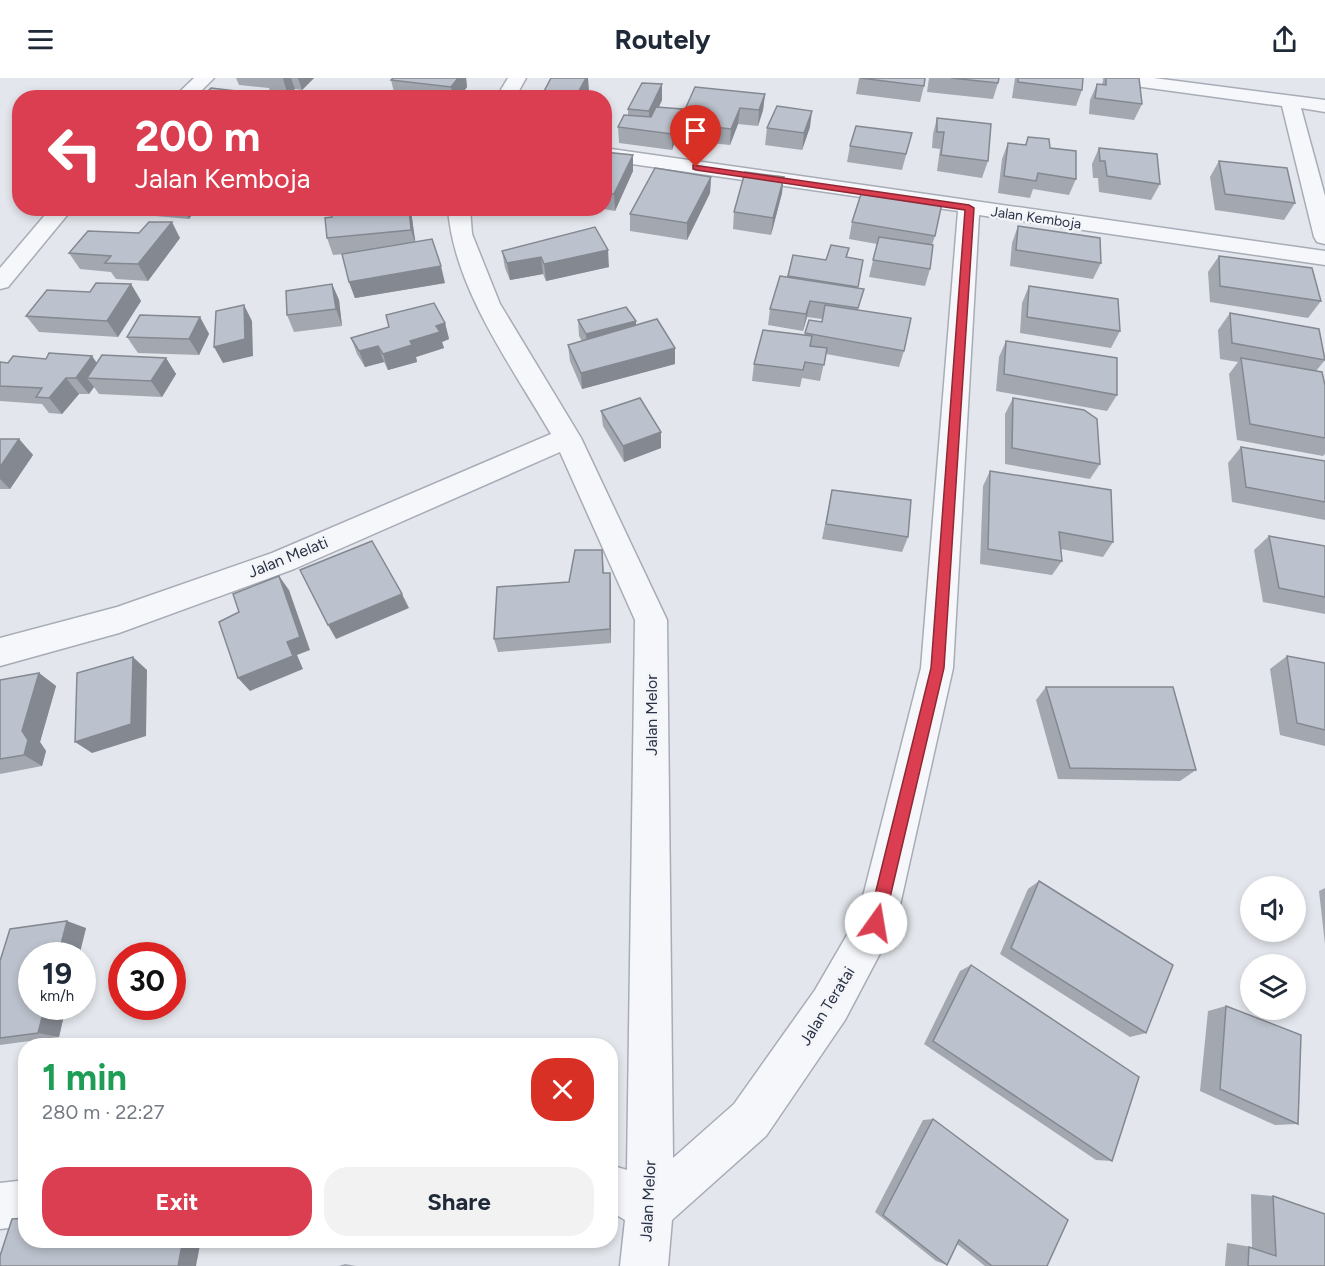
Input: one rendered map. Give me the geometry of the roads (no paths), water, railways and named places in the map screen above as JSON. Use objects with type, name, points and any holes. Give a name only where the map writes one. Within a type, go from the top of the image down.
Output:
[{"type":"street","points":[[191,90],[204,78]]},
{"type":"street","points":[[1113,78],[1325,106]]},
{"type":"street","points":[[1290,101],[1325,237]]},
{"type":"street","name":"Jalan Kemboja","points":[[612,155],[1325,258]]},
{"type":"street","name":"Jalan Teratai","points":[[650,1209],[750,1120],[830,1005],[876,923],[937,668],[969,208]]},
{"type":"street","points":[[0,282],[56,216]]},
{"type":"street","name":"Jalan Melor","points":[[460,216],[461,234],[488,304],[567,438],[651,620],[650,1209],[644,1266]]},
{"type":"street","name":"Jalan Melati","points":[[0,652],[119,620],[283,561],[567,438]]},
{"type":"street","points":[[618,1190],[650,1209]]},
{"type":"street","points":[[0,1206],[18,1204]]}]
